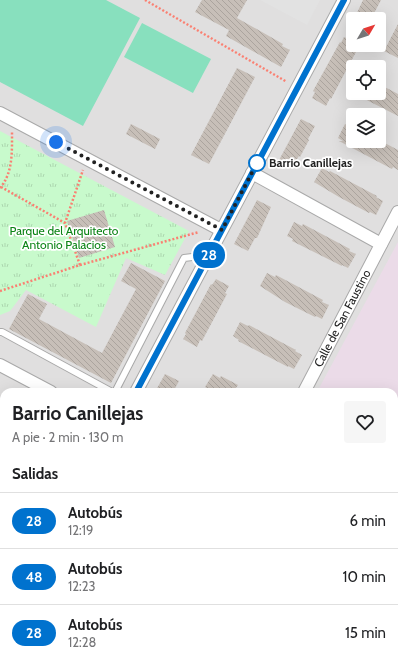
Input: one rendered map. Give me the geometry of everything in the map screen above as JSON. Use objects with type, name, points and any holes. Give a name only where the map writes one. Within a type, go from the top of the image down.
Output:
[{"type":"street","points":[[138,388],[344,0]]},
{"type":"street","points":[[0,113],[222,230]]},
{"type":"street","points":[[252,173],[381,244]]},
{"type":"street","name":"Calle de San Faustino","points":[[306,388],[398,212]]},
{"type":"street","points":[[0,365],[44,388]]},
{"type":"lane","points":[[116,388],[184,258],[210,255]]},
{"type":"lane","points":[[0,332],[107,388]]},
{"type":"path","points":[[147,0],[297,88]]},
{"type":"path","points":[[12,132],[12,158],[9,174],[1,188],[65,222]]},
{"type":"path","points":[[80,264],[65,222],[83,170]]},
{"type":"path","points":[[0,291],[80,264],[202,232]]},
{"type":"shaded area","points":[[0,0],[398,0],[398,388],[0,388]]},
{"type":"shaded area","points":[[260,0],[320,0],[307,25]]},
{"type":"shaded area","points":[[398,242],[398,388],[319,388]]},
{"type":"green space","points":[[0,0],[106,0],[140,18],[83,126],[0,82]]},
{"type":"green space","points":[[142,23],[211,59],[193,93],[124,57]]},
{"type":"green space","name":"Parque del Arquitecto Antonio Palacios","points":[[0,131],[189,231],[165,275],[126,258],[96,327],[26,290],[10,311],[0,315]]},
{"type":"building","points":[[202,0],[247,0],[237,18],[283,44],[282,46],[290,50],[281,67],[226,36],[229,30],[195,12]]},
{"type":"building","points":[[363,0],[381,0],[375,12],[357,12]]},
{"type":"building","points":[[398,24],[398,58],[386,52],[386,47]]},
{"type":"building","points":[[344,37],[346,38],[346,52],[356,52],[352,60],[346,60],[346,71],[326,106],[312,98],[315,92],[313,91],[340,42],[341,43]]},
{"type":"building","points":[[237,68],[255,77],[209,164],[191,155]]},
{"type":"building","points":[[386,88],[398,94],[398,116],[386,110],[386,108],[382,108],[367,100],[386,100]]},
{"type":"building","points":[[301,119],[315,126],[300,157],[299,156],[291,169],[278,162]]},
{"type":"building","points":[[131,124],[160,139],[155,149],[126,134]]},
{"type":"building","points":[[346,124],[346,145],[339,141],[343,141],[338,138]]},
{"type":"building","points":[[386,144],[398,150],[398,170],[393,167],[392,169],[352,148],[386,148]]},
{"type":"building","points":[[322,168],[377,196],[376,197],[383,201],[376,215],[370,212],[369,213],[314,182]]},
{"type":"building","points":[[257,200],[271,207],[257,238],[255,238],[248,251],[234,244]]},
{"type":"building","points":[[104,210],[115,247],[79,258],[67,221]]},
{"type":"building","points":[[294,222],[302,226],[303,224],[350,249],[349,251],[356,254],[348,268],[292,241],[293,239],[287,236]]},
{"type":"building","points":[[131,263],[165,281],[111,383],[9,329],[28,294],[47,304],[39,319],[102,353],[136,289],[121,281]]},
{"type":"building","points":[[267,273],[275,277],[276,275],[323,300],[322,302],[329,305],[322,319],[285,302],[260,286]]},
{"type":"building","points":[[216,279],[229,286],[225,293],[227,294],[202,341],[200,340],[197,347],[183,339],[211,284],[212,285]]},
{"type":"building","points":[[240,322],[248,326],[249,325],[296,350],[295,351],[302,355],[294,369],[238,341],[239,340],[233,336]]},
{"type":"building","points":[[165,374],[179,381],[175,388],[157,388]]},
{"type":"building","points":[[213,374],[220,378],[221,376],[238,385],[236,388],[205,387]]},
{"type":"bus line","name":"28","points":[[138,388],[344,0]]},
{"type":"place","name":"Barrio Canillejas","points":[[257,163]]},
{"type":"route","points":[[56,142],[222,230],[257,163]]}]
